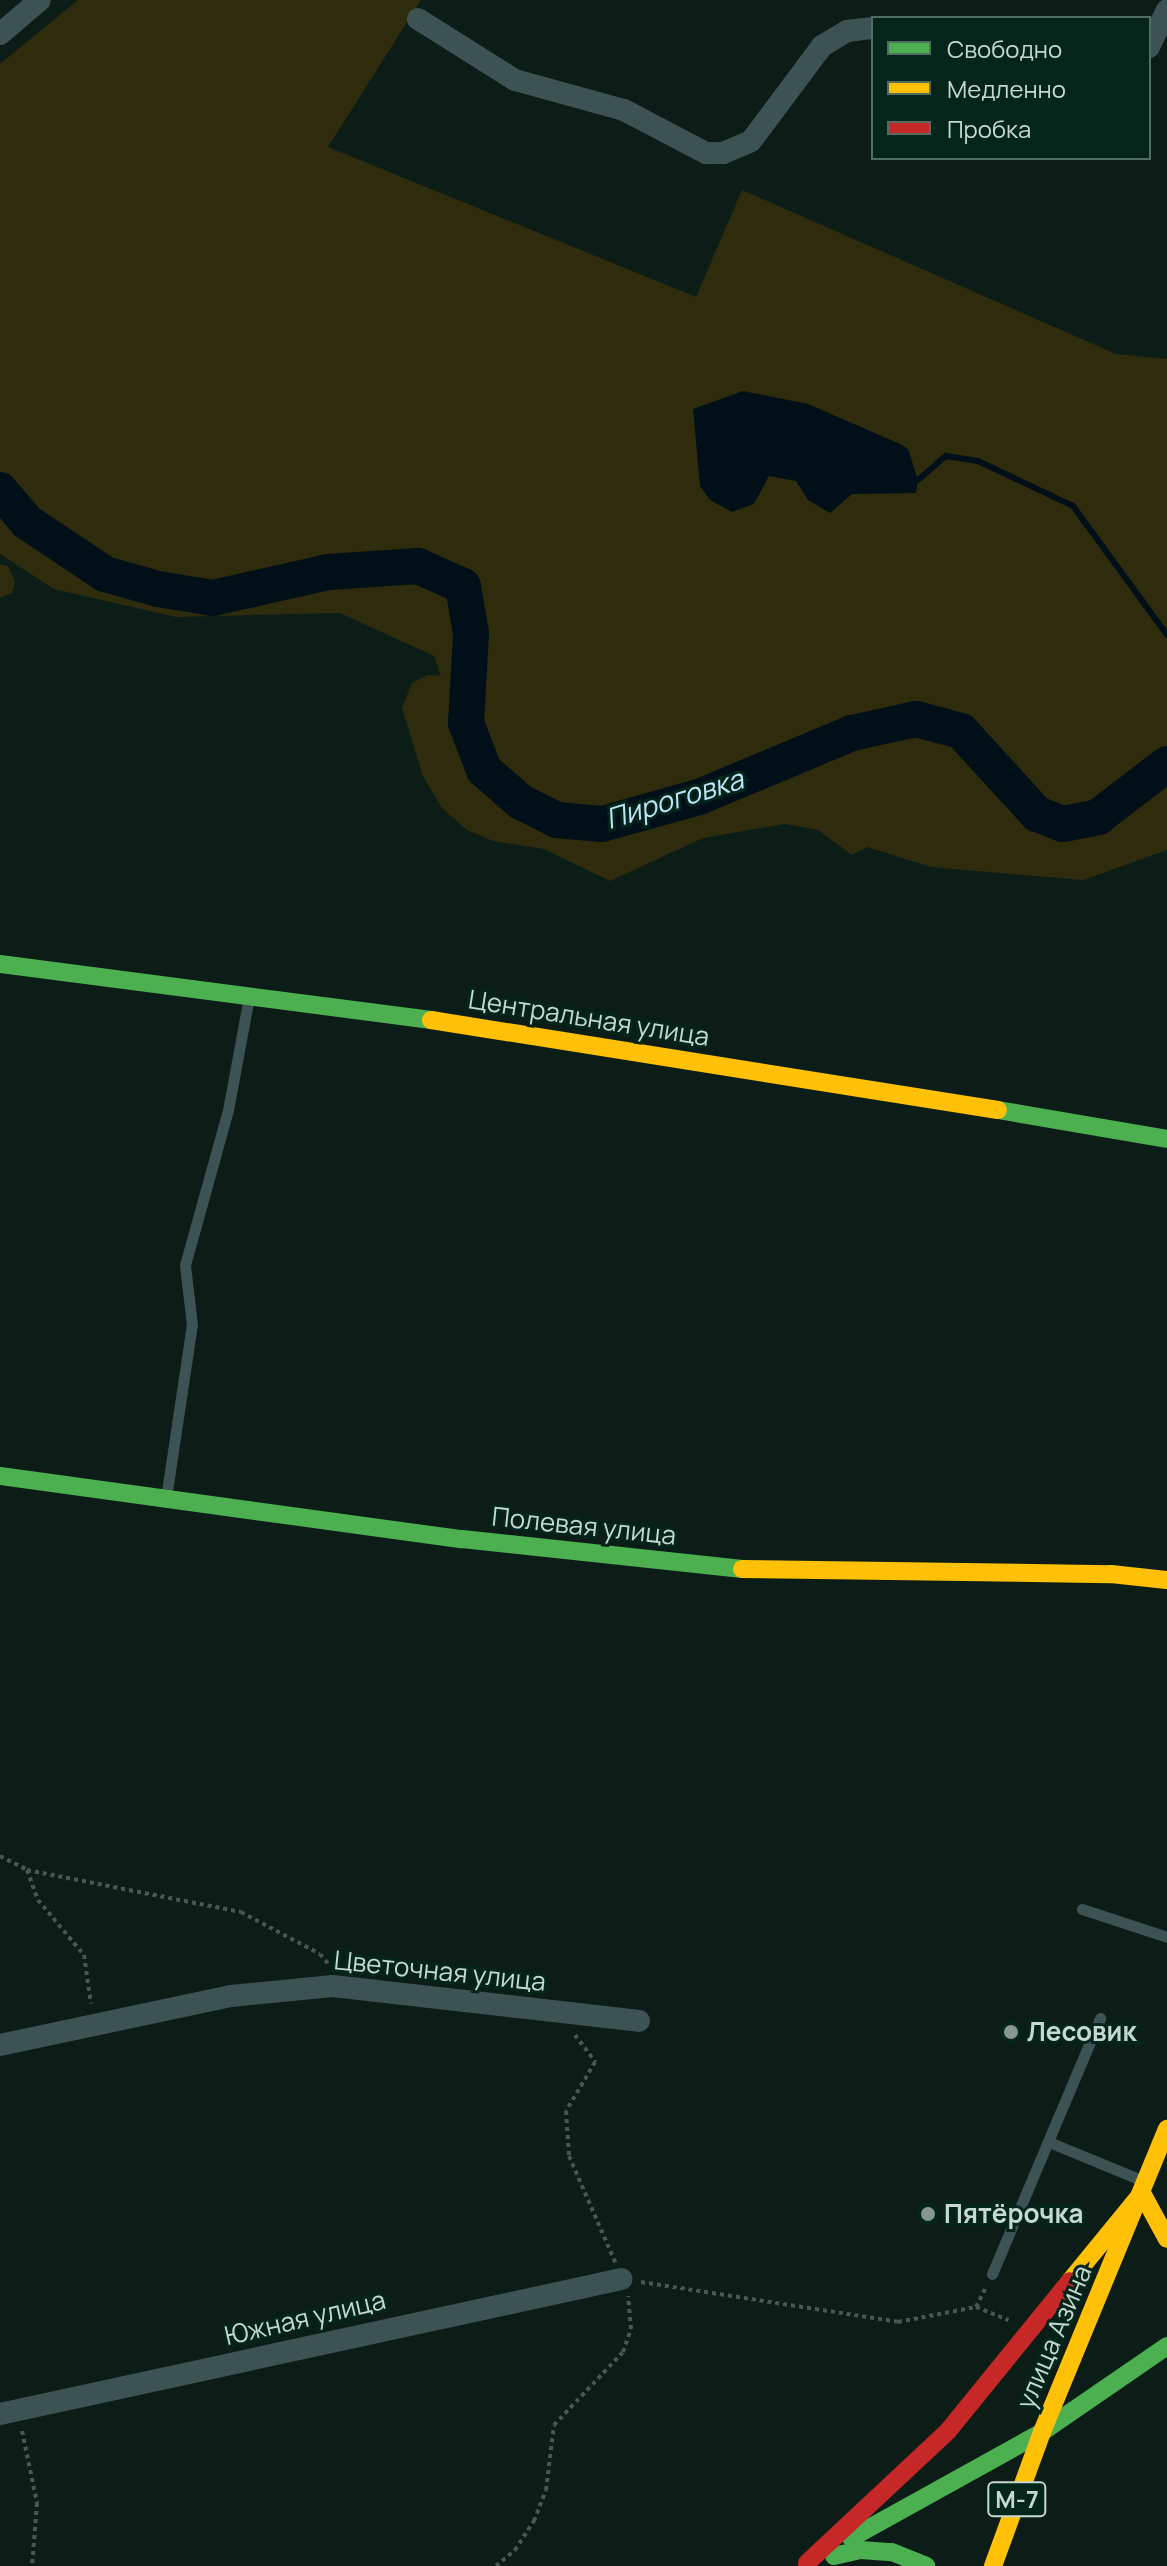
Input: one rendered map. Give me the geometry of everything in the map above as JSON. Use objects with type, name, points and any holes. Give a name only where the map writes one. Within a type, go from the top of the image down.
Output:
[{"type":"street","points":[[0,34],[40,0]]},
{"type":"street","points":[[1151,41],[1163,6]]},
{"type":"street","points":[[418,19],[515,80],[624,110],[706,153],[723,153],[751,141],[822,46],[847,31],[871,28]]},
{"type":"street","name":"Центральная улица","points":[[0,964],[250,993],[1167,1139]]},
{"type":"street","name":"Полевая улица","points":[[0,1476],[462,1539],[739,1569],[1111,1574],[1167,1580]]},
{"type":"street","name":"Цветочная улица","points":[[0,2045],[231,1996],[350,1989],[639,2021]]},
{"type":"street","name":"улица Азина","points":[[1042,2432],[1167,2129]]},
{"type":"street","points":[[803,2564],[948,2431],[1144,2188],[1167,2239]]},
{"type":"street","name":"Южная улица","points":[[5,2413],[622,2279]]},
{"type":"street","points":[[803,2564],[1042,2432],[1167,2346]]},
{"type":"street","name":"М-7","points":[[993,2566],[1042,2432]]},
{"type":"street","points":[[803,2564],[860,2550],[892,2552],[926,2566]]},
{"type":"lane","points":[[166,1498],[192,1325],[185,1265],[228,1110],[250,993]]},
{"type":"lane","points":[[1082,1909],[1167,1937]]},
{"type":"lane","points":[[992,2274],[1100,2018]]},
{"type":"lane","points":[[1049,2142],[1144,2188]]},
{"type":"path","points":[[0,1856],[27,1870],[241,1912],[320,1954],[350,1989]]},
{"type":"path","points":[[27,1870],[38,1900],[84,1955],[91,2007],[86,2029]]},
{"type":"path","points":[[496,2566],[515,2550],[534,2521],[546,2490],[554,2425],[623,2352],[631,2305],[569,2156],[566,2111],[595,2062],[576,2035],[557,2024],[554,2011]]},
{"type":"path","points":[[622,2279],[898,2322],[976,2307],[992,2274]]},
{"type":"path","points":[[5,2413],[27,2441],[33,2472],[32,2566]]},
{"type":"shaded area","points":[[78,0],[421,0],[328,147],[696,297],[742,190],[1116,354],[1167,359],[1167,850],[1083,880],[931,867],[867,847],[852,855],[818,830],[785,824],[703,838],[610,881],[544,849],[493,841],[467,830],[442,808],[423,776],[402,708],[412,683],[427,675],[441,676],[434,656],[340,613],[176,617],[54,589],[0,554],[0,64]]},
{"type":"shaded area","points":[[743,391],[808,404],[900,444],[908,449],[918,480],[916,493],[852,494],[830,513],[808,500],[796,481],[769,476],[754,504],[732,512],[710,500],[700,486],[693,409]]},
{"type":"shaded area","points":[[0,564],[8,566],[15,582],[12,593],[0,598]]},
{"type":"waterway","points":[[918,480],[946,456],[978,461],[1073,506],[1167,635]]},
{"type":"waterway","name":"Пироговка","points":[[0,490],[27,522],[105,574],[158,589],[213,598],[328,572],[418,566],[463,586],[471,634],[466,723],[484,770],[521,802],[557,820],[602,824],[699,797],[852,733],[916,719],[961,731],[1037,814],[1063,824],[1098,817],[1167,764]]},
{"type":"traffic: fast","points":[[0,964],[431,1020]]},
{"type":"traffic: fast","points":[[998,1110],[1167,1139]]},
{"type":"traffic: fast","points":[[0,1476],[462,1539],[742,1569]]},
{"type":"traffic: fast","points":[[851,2538],[1042,2432],[1167,2346]]},
{"type":"traffic: fast","points":[[834,2556],[860,2550],[892,2552],[926,2566]]},
{"type":"traffic: slow","points":[[431,1020],[998,1110]]},
{"type":"traffic: slow","points":[[742,1569],[1111,1574],[1167,1580]]},
{"type":"traffic: slow","points":[[993,2566],[1042,2432],[1167,2129]]},
{"type":"traffic: slow","points":[[1070,2281],[1142,2193],[1167,2239]]},
{"type":"traffic: jam","points":[[807,2563],[948,2431],[1070,2281]]},
{"type":"place","name":"Лесовик","points":[[1011,2032]]},
{"type":"place","name":"Пятёрочка","points":[[928,2214]]}]
